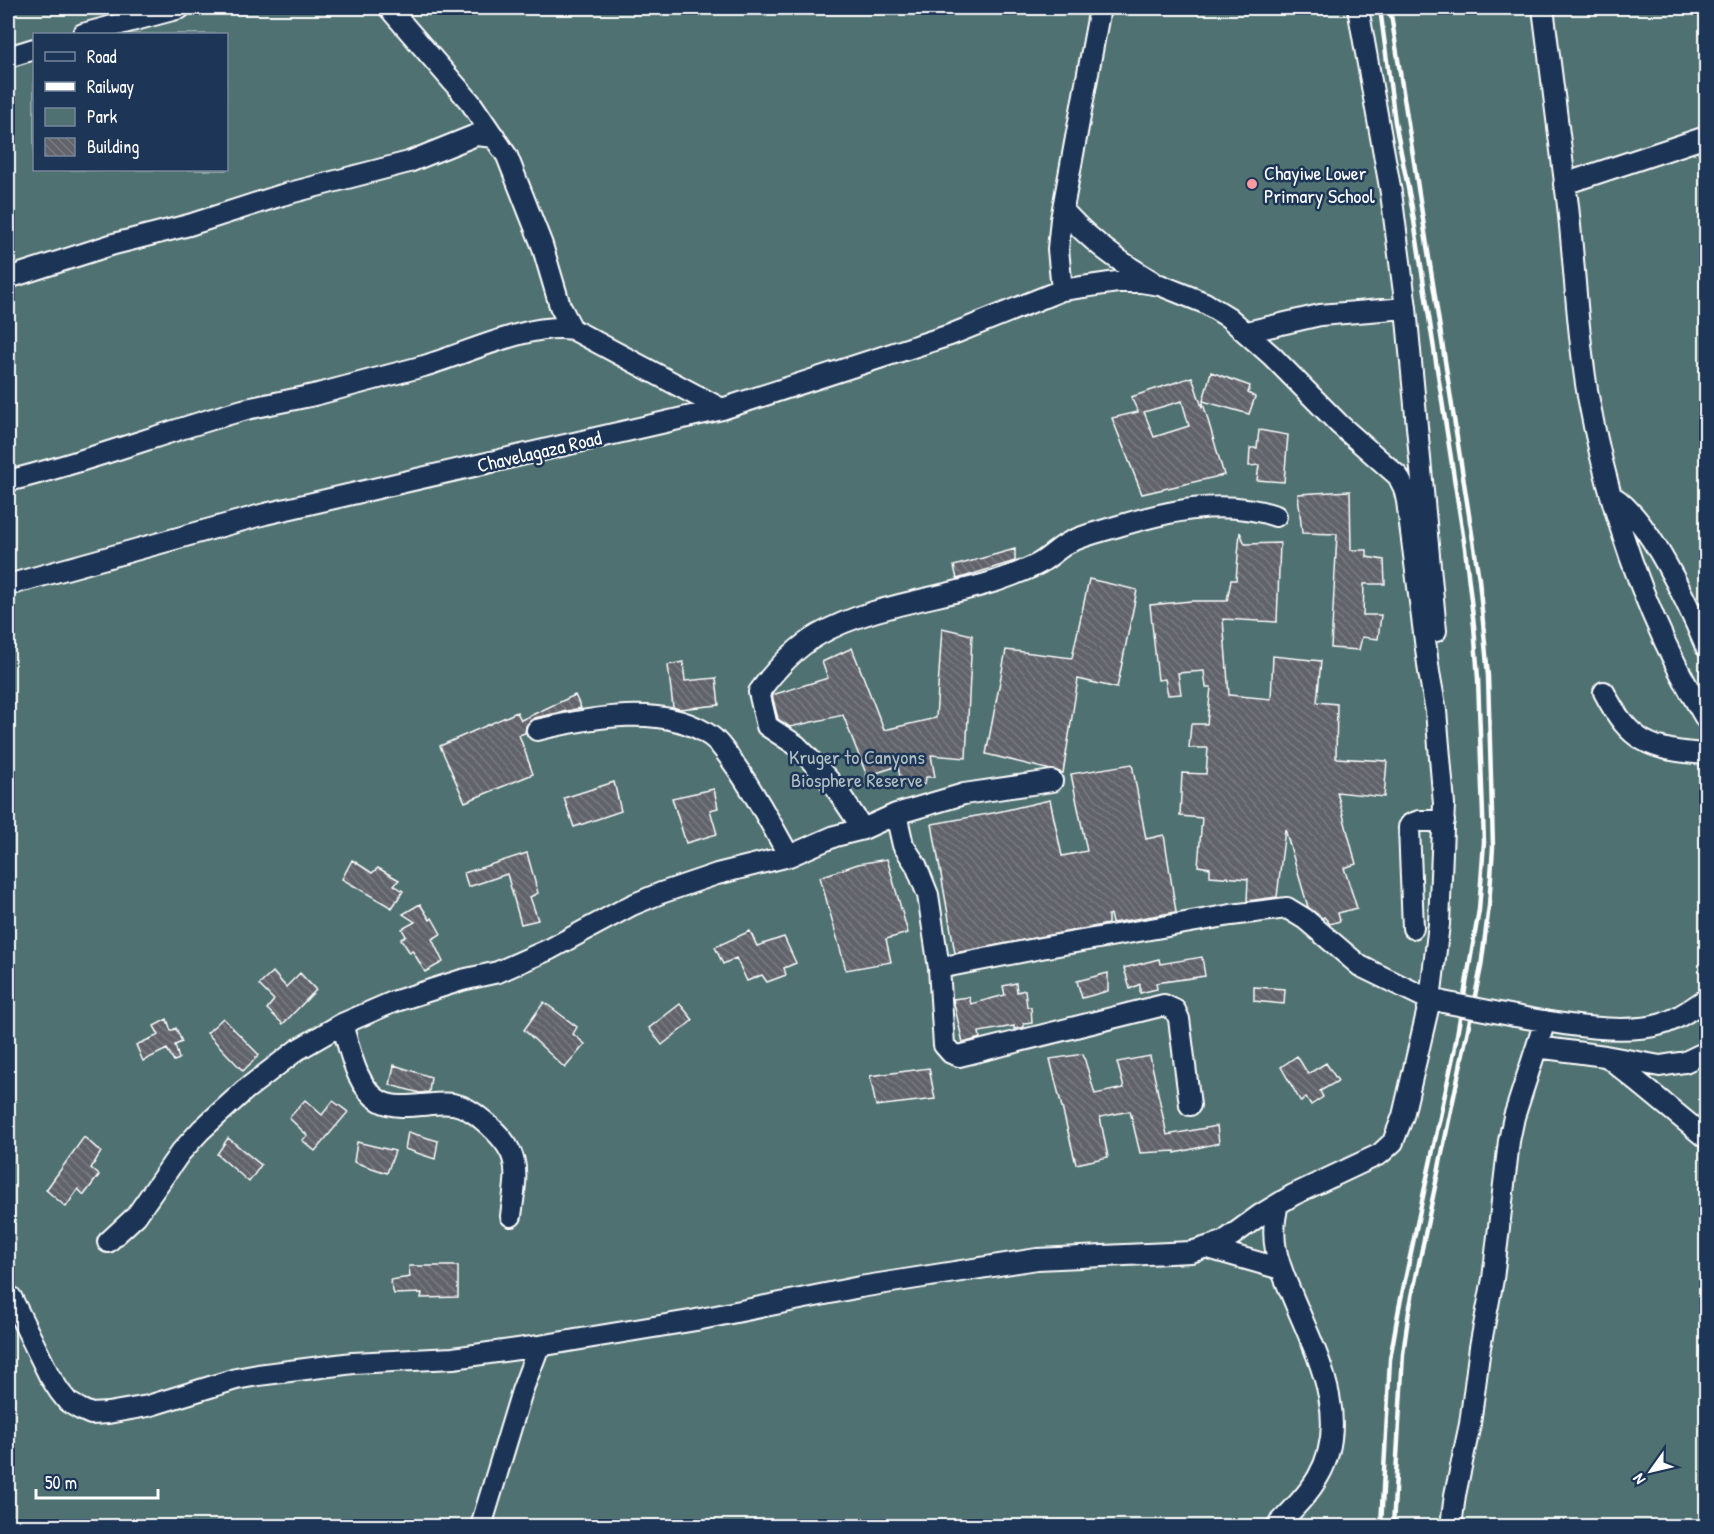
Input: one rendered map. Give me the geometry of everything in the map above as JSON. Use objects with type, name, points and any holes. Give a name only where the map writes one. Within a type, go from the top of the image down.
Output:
[{"type":"street","points":[[87,33],[180,8]]},
{"type":"street","points":[[389,8],[448,75],[507,156],[542,245],[560,306],[572,330]]},
{"type":"street","points":[[1062,290],[1058,249],[1063,210],[1100,8]]},
{"type":"street","points":[[1358,8],[1391,193],[1406,308],[1438,656],[1436,711]]},
{"type":"street","points":[[1543,8],[1588,395],[1611,495],[1629,556],[1651,610],[1674,661],[1707,719]]},
{"type":"street","points":[[8,57],[33,49]]},
{"type":"street","points":[[8,278],[123,241],[189,225],[282,195],[409,162],[476,135],[495,137]]},
{"type":"street","points":[[1564,184],[1707,137]]},
{"type":"street","points":[[9,1294],[49,1375],[68,1402],[92,1414],[108,1413],[148,1406],[236,1379],[258,1375],[353,1363],[453,1358],[538,1346],[696,1320],[860,1287],[1037,1258],[1191,1252],[1222,1242],[1278,1204],[1380,1154],[1393,1142],[1403,1116],[1436,1001],[1444,821],[1442,761],[1436,711],[1404,488],[1398,476],[1390,468],[1340,424],[1228,316],[1205,303],[1160,285],[1111,255],[1086,235],[1063,210]]},
{"type":"street","name":"Chavelagaza Road","points":[[8,585],[265,514],[722,409],[950,335],[1062,290],[1117,282],[1160,285]]},
{"type":"street","points":[[1247,332],[1320,315],[1369,309],[1406,308]]},
{"type":"street","points":[[8,481],[73,464],[243,410],[318,394],[425,365],[497,341],[546,328],[559,327],[572,330],[722,409]]},
{"type":"street","points":[[1611,495],[1622,502],[1657,550],[1683,594],[1707,647]]},
{"type":"street","points":[[863,829],[835,787],[807,756],[796,745],[767,726],[759,692],[794,652],[816,636],[836,626],[867,615],[994,581],[1040,563],[1068,543],[1082,537],[1150,516],[1194,507],[1257,510],[1276,516]]},
{"type":"street","points":[[1604,692],[1614,712],[1627,730],[1640,739],[1681,753],[1707,754]]},
{"type":"street","points":[[537,730],[590,718],[628,716],[689,723],[713,738],[733,762],[752,788],[789,856]]},
{"type":"street","points":[[108,1242],[136,1216],[180,1153],[201,1130],[245,1090],[297,1050],[342,1024],[403,999],[462,980],[498,972],[550,949],[632,905],[661,893],[717,874],[789,856],[835,836],[863,829],[897,814],[964,794],[1052,781]]},
{"type":"street","points":[[897,814],[903,845],[916,865],[928,895],[939,968],[944,1045],[951,1053],[959,1056],[1164,1005],[1175,1010],[1179,1019],[1190,1105]]},
{"type":"street","points":[[1413,928],[1409,827],[1419,821],[1444,821]]},
{"type":"street","points":[[939,968],[1231,915],[1287,908],[1305,919],[1360,966],[1436,1001],[1545,1021],[1594,1027],[1662,1024],[1707,999]]},
{"type":"street","points":[[1451,1527],[1493,1279],[1509,1141],[1514,1117],[1545,1021]]},
{"type":"street","points":[[342,1024],[361,1081],[381,1102],[396,1105],[453,1104],[476,1114],[507,1143],[515,1167],[511,1216]]},
{"type":"street","points":[[1537,1047],[1660,1066],[1685,1062],[1707,1052]]},
{"type":"street","points":[[1605,1056],[1707,1138]]},
{"type":"street","points":[[1277,1527],[1318,1478],[1332,1439],[1333,1417],[1320,1363],[1281,1269],[1273,1234],[1273,1223],[1278,1204]]},
{"type":"street","points":[[1208,1248],[1281,1269]]},
{"type":"street","points":[[480,1527],[538,1346]]},
{"type":"green space","name":"Kruger to Canyons Biosphere Reserve","points":[[8,8],[1706,8],[1706,1526],[8,1526]]},
{"type":"building","points":[[1211,372],[1250,386],[1248,393],[1255,397],[1249,414],[1203,401]]},
{"type":"building","points":[[1192,377],[1202,407],[1203,403],[1224,475],[1142,494],[1112,418],[1138,412],[1131,397]],"holes":[[[1182,401],[1189,426],[1154,437],[1144,412]]]},
{"type":"building","points":[[1259,430],[1288,435],[1284,482],[1257,480],[1259,465],[1249,466],[1250,448],[1257,448]]},
{"type":"building","points":[[1350,491],[1351,550],[1367,550],[1367,557],[1384,560],[1385,584],[1364,584],[1363,615],[1381,615],[1378,639],[1362,637],[1359,650],[1331,648],[1337,534],[1302,533],[1298,494]]},
{"type":"building","points":[[1240,532],[1245,544],[1280,543],[1277,622],[1223,619],[1229,695],[1271,699],[1273,656],[1321,661],[1317,702],[1337,704],[1336,758],[1387,761],[1384,797],[1337,792],[1356,864],[1344,868],[1357,908],[1338,913],[1340,921],[1330,924],[1324,917],[1322,918],[1308,907],[1285,829],[1277,897],[1247,901],[1248,879],[1210,876],[1210,868],[1198,866],[1202,818],[1180,816],[1182,773],[1206,774],[1208,748],[1189,748],[1191,724],[1207,724],[1211,687],[1206,687],[1204,671],[1178,673],[1181,694],[1168,695],[1165,679],[1158,680],[1150,605],[1191,601],[1227,601],[1231,580],[1236,580]]},
{"type":"building","points":[[1015,549],[1015,561],[957,579],[954,566]]},
{"type":"building","points":[[1089,579],[1137,590],[1117,688],[1078,679],[1063,773],[986,754],[1006,650],[1072,658]]},
{"type":"building","points":[[942,628],[972,635],[966,758],[931,755],[935,777],[926,777],[925,784],[912,787],[912,781],[901,782],[898,766],[867,776],[843,715],[790,727],[778,719],[772,695],[828,678],[822,662],[852,648],[884,730],[936,718]]},
{"type":"building","points":[[683,662],[685,681],[716,678],[719,705],[679,709],[673,707],[668,665]]},
{"type":"building","points":[[575,695],[581,708],[534,718],[526,726],[525,733],[519,735],[533,774],[465,802],[440,746],[517,712],[521,720]]},
{"type":"building","points":[[1132,764],[1146,839],[1164,835],[1176,912],[1112,923],[1110,914],[1108,924],[955,953],[932,824],[1050,800],[1062,856],[1087,851],[1071,774]]},
{"type":"building","points":[[614,782],[621,811],[574,827],[564,798]]},
{"type":"building","points":[[714,789],[718,808],[710,810],[717,834],[686,843],[672,798]]},
{"type":"building","points":[[527,853],[538,893],[530,897],[538,920],[521,924],[507,874],[468,887],[464,873]]},
{"type":"building","points":[[887,859],[908,933],[886,939],[891,962],[846,970],[820,877],[858,864]]},
{"type":"building","points":[[352,860],[372,873],[378,868],[399,880],[394,885],[403,891],[392,908],[342,879]]},
{"type":"building","points":[[420,904],[430,920],[432,918],[441,934],[432,939],[443,962],[425,972],[412,950],[410,953],[401,939],[406,936],[402,929],[415,922],[403,914]]},
{"type":"building","points":[[750,931],[757,946],[784,937],[796,963],[784,968],[786,975],[767,982],[762,975],[747,981],[736,958],[723,964],[715,947]]},
{"type":"building","points":[[1202,957],[1205,976],[1156,983],[1157,989],[1140,993],[1140,984],[1130,989],[1124,968],[1159,959],[1160,964]]},
{"type":"building","points":[[273,972],[286,987],[300,973],[316,990],[283,1024],[267,1009],[274,1000],[259,985]]},
{"type":"building","points":[[1108,973],[1108,991],[1082,998],[1077,981]]},
{"type":"building","points":[[1016,983],[1017,992],[1025,990],[1027,1007],[1031,1007],[1032,1023],[1014,1029],[1014,1026],[979,1032],[980,1038],[963,1043],[953,999],[969,997],[971,1004],[1005,995],[1003,986]]},
{"type":"building","points":[[1254,987],[1285,989],[1284,1004],[1254,1001]]},
{"type":"building","points":[[544,1002],[577,1027],[573,1034],[585,1044],[565,1068],[524,1030]]},
{"type":"building","points":[[680,1004],[693,1020],[662,1045],[649,1028]]},
{"type":"building","points":[[223,1018],[259,1055],[243,1071],[207,1033]]},
{"type":"building","points":[[167,1019],[171,1031],[176,1028],[182,1042],[175,1045],[179,1059],[174,1061],[167,1049],[143,1061],[136,1045],[159,1035],[154,1026]]},
{"type":"building","points":[[1083,1054],[1095,1094],[1124,1088],[1117,1062],[1150,1056],[1167,1135],[1217,1126],[1219,1143],[1175,1153],[1175,1151],[1140,1153],[1130,1111],[1100,1117],[1108,1157],[1076,1164],[1050,1059]]},
{"type":"building","points":[[1297,1056],[1308,1074],[1326,1063],[1338,1081],[1320,1091],[1323,1097],[1311,1105],[1306,1097],[1301,1102],[1281,1067]]},
{"type":"building","points":[[394,1065],[431,1077],[429,1092],[420,1093],[390,1085]]},
{"type":"building","points":[[929,1068],[935,1099],[876,1106],[870,1076]]},
{"type":"building","points":[[305,1100],[322,1115],[333,1101],[348,1112],[315,1151],[302,1140],[308,1136],[289,1118]]},
{"type":"building","points":[[408,1132],[438,1141],[435,1159],[405,1149]]},
{"type":"building","points":[[84,1137],[101,1152],[91,1168],[99,1175],[84,1195],[78,1189],[66,1207],[46,1190]]},
{"type":"building","points":[[228,1138],[261,1165],[249,1182],[217,1154]]},
{"type":"building","points":[[357,1142],[395,1151],[387,1173],[354,1162]]},
{"type":"building","points":[[409,1266],[458,1266],[458,1297],[421,1298],[422,1293],[394,1294],[390,1280],[410,1277]]},
{"type":"railway","points":[[1380,8],[1395,122],[1412,208],[1465,548],[1478,679],[1484,842],[1479,910],[1454,1052],[1390,1359],[1381,1526]]},
{"type":"railway","points":[[1390,8],[1479,579],[1488,676],[1493,847],[1489,906],[1481,967],[1409,1311],[1403,1354],[1393,1526]]},
{"type":"place","name":"Chayiwe Lower Primary School","points":[[1252,184]]}]
